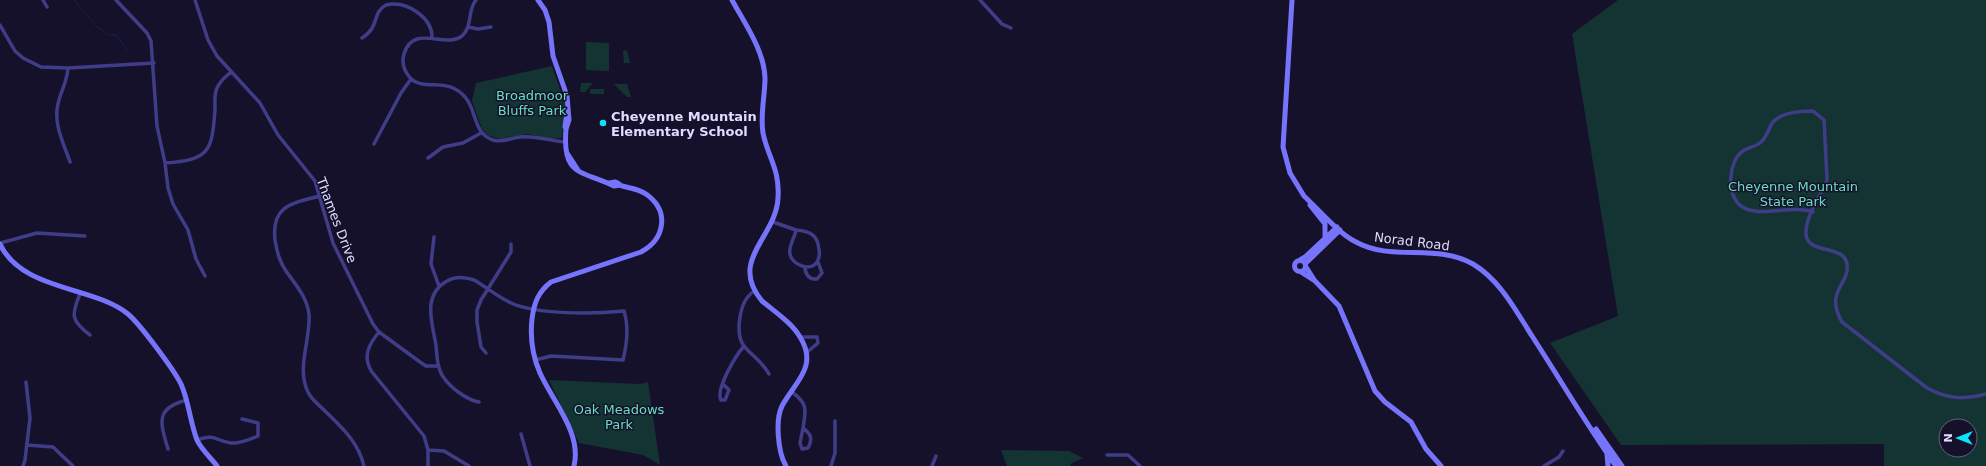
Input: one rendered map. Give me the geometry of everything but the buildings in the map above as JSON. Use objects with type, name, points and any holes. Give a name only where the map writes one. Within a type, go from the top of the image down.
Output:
[{"type":"street","points":[[43,0],[47,7]]},
{"type":"street","points":[[116,0],[147,33],[152,41],[157,121],[165,163],[166,182],[170,196],[188,230],[196,259],[205,276]]},
{"type":"street","name":"Thames Drive","points":[[194,0],[199,9],[208,40],[217,56],[260,103],[278,135],[315,181],[333,243],[373,324],[379,332],[426,366],[439,366]]},
{"type":"street","points":[[476,0],[471,8],[468,27],[462,35],[453,40],[446,41],[432,37],[418,39],[406,48],[403,65],[407,75],[411,79],[422,84],[446,85],[463,94],[471,105],[481,132],[493,140],[498,141],[530,137],[565,142]]},
{"type":"street","points":[[538,0],[545,10],[549,22],[552,54],[567,96],[568,116],[565,127],[565,142],[568,161],[574,169],[590,178],[609,183],[614,186],[620,185],[640,191],[655,202],[661,221],[657,239],[653,244],[641,252],[551,282],[540,292],[533,308],[531,334],[536,360],[574,441],[576,466]]},
{"type":"street","points":[[732,0],[758,47],[763,65],[765,78],[763,130],[766,144],[774,162],[778,179],[778,205],[773,222],[751,259],[750,274],[755,290],[762,301],[800,337],[806,353],[805,370],[799,383],[783,404],[779,417],[780,454],[786,466]]},
{"type":"street","points":[[980,0],[1002,24],[1011,28]]},
{"type":"street","name":"Norad Road","points":[[1292,0],[1283,147],[1290,173],[1304,196],[1338,228],[1356,242],[1370,248],[1392,252],[1449,255],[1472,264],[1490,277],[1511,303],[1616,466]]},
{"type":"street","points":[[362,38],[372,30],[381,9],[392,2],[407,5],[422,13],[431,26],[432,37]]},
{"type":"street","points":[[0,25],[15,51],[23,58],[41,67],[68,68],[154,63]]},
{"type":"street","points":[[468,27],[478,29],[491,27]]},
{"type":"street","points":[[68,68],[66,84],[58,103],[56,119],[70,162]]},
{"type":"street","points":[[165,163],[190,160],[198,157],[206,150],[213,136],[216,91],[221,81],[231,72]]},
{"type":"street","points":[[374,144],[401,93],[411,79]]},
{"type":"street","points":[[1813,212],[1798,208],[1750,211],[1739,204],[1732,194],[1731,174],[1736,158],[1743,151],[1761,143],[1772,124],[1786,114],[1813,111],[1824,120],[1827,174],[1826,183],[1806,231],[1809,240],[1818,248],[1839,253],[1846,261],[1847,269],[1836,300],[1839,316],[1842,322],[1924,385],[1940,395],[1969,399],[1986,394]]},
{"type":"street","points":[[428,158],[443,147],[469,141],[481,132]]},
{"type":"street","points":[[320,196],[290,204],[278,215],[274,232],[277,251],[280,262],[302,295],[308,309],[309,324],[304,378],[305,387],[314,400],[352,438],[364,466]]},
{"type":"street","points":[[1304,196],[1326,224],[1325,238]]},
{"type":"street","points":[[773,222],[796,230],[811,233],[816,237],[820,254],[818,262],[822,273],[817,279],[810,278],[806,274],[805,267]]},
{"type":"street","points":[[1338,228],[1305,257],[1296,262],[1294,267],[1315,282],[1339,306],[1343,312],[1375,391],[1385,402],[1411,422],[1426,449],[1441,466]]},
{"type":"street","points":[[1300,272],[1338,228]]},
{"type":"street","points":[[796,230],[790,254],[792,260],[798,265],[805,267],[818,262]]},
{"type":"street","points":[[85,236],[37,233],[0,244],[8,257],[29,273],[52,284],[112,304],[129,315],[177,376],[187,400],[197,440],[216,466]]},
{"type":"street","points":[[434,237],[431,264],[439,286]]},
{"type":"street","points":[[486,352],[481,347],[476,316],[480,300],[511,252],[511,244]]},
{"type":"street","points":[[1300,260],[1315,282]]},
{"type":"street","points":[[479,402],[471,400],[447,382],[441,374],[430,313],[431,301],[439,286],[451,279],[460,277],[474,280],[512,304],[558,313],[574,312],[599,314],[624,311],[627,330],[627,343],[623,360],[599,360],[552,356],[536,360]]},
{"type":"street","points":[[755,290],[746,298],[741,308],[738,332],[744,346],[770,374]]},
{"type":"street","points":[[80,294],[74,308],[74,316],[79,326],[90,335]]},
{"type":"street","points":[[379,332],[369,347],[367,358],[370,368],[424,436],[428,450],[428,466]]},
{"type":"street","points":[[800,337],[817,337],[818,343],[806,353]]},
{"type":"street","points":[[723,384],[736,356],[744,346]]},
{"type":"street","points":[[23,466],[27,445],[30,411],[26,382]]},
{"type":"street","points":[[792,392],[800,399],[806,408],[800,443],[802,449],[808,448],[811,439],[809,432],[803,428]]},
{"type":"street","name":"Norad Road","points":[[1572,398],[1622,466]]},
{"type":"street","points":[[168,448],[161,425],[162,417],[169,406],[187,400]]},
{"type":"street","points":[[197,440],[212,436],[228,442],[236,443],[258,436],[258,423],[242,419]]},
{"type":"street","points":[[831,466],[835,453],[835,421]]},
{"type":"street","points":[[521,434],[530,466]]},
{"type":"street","points":[[27,445],[45,445],[54,448],[73,466]]},
{"type":"street","points":[[428,450],[444,451],[469,466]]},
{"type":"street","points":[[1544,466],[1559,457],[1563,451]]},
{"type":"street","points":[[1107,454],[1128,456],[1140,466]]},
{"type":"street","name":"Norad Road","points":[[1607,454],[1608,466]]},
{"type":"street","points":[[932,466],[936,456]]},
{"type":"green space","name":"Cheyenne Mountain State Park","points":[[1618,0],[1986,0],[1986,466],[1884,466],[1884,444],[1621,445],[1550,343],[1618,316],[1572,34]]},
{"type":"green space","points":[[586,42],[609,43],[609,71],[586,70]]},
{"type":"green space","points":[[627,50],[630,63],[624,63],[623,51]]},
{"type":"green space","name":"Broadmoor Bluffs Park","points":[[552,66],[565,104],[562,138],[552,139],[527,134],[501,139],[489,136],[482,129],[472,101],[476,83]]},
{"type":"green space","points":[[581,83],[593,83],[585,92],[580,92]]},
{"type":"green space","points":[[614,84],[627,84],[631,97],[627,97]]},
{"type":"green space","points":[[590,89],[604,89],[604,94],[590,94]]},
{"type":"green space","name":"Oak Meadows Park","points":[[549,380],[640,384],[648,382],[660,465],[643,455],[579,443]]},
{"type":"green space","points":[[1001,450],[1069,451],[1083,458],[1070,464],[1071,466],[1007,466]]},
{"type":"waterway","points":[[74,0],[99,29],[102,29],[107,35],[116,35],[129,51]]},
{"type":"place","name":"Cheyenne Mountain Elementary School","points":[[603,123]]}]
